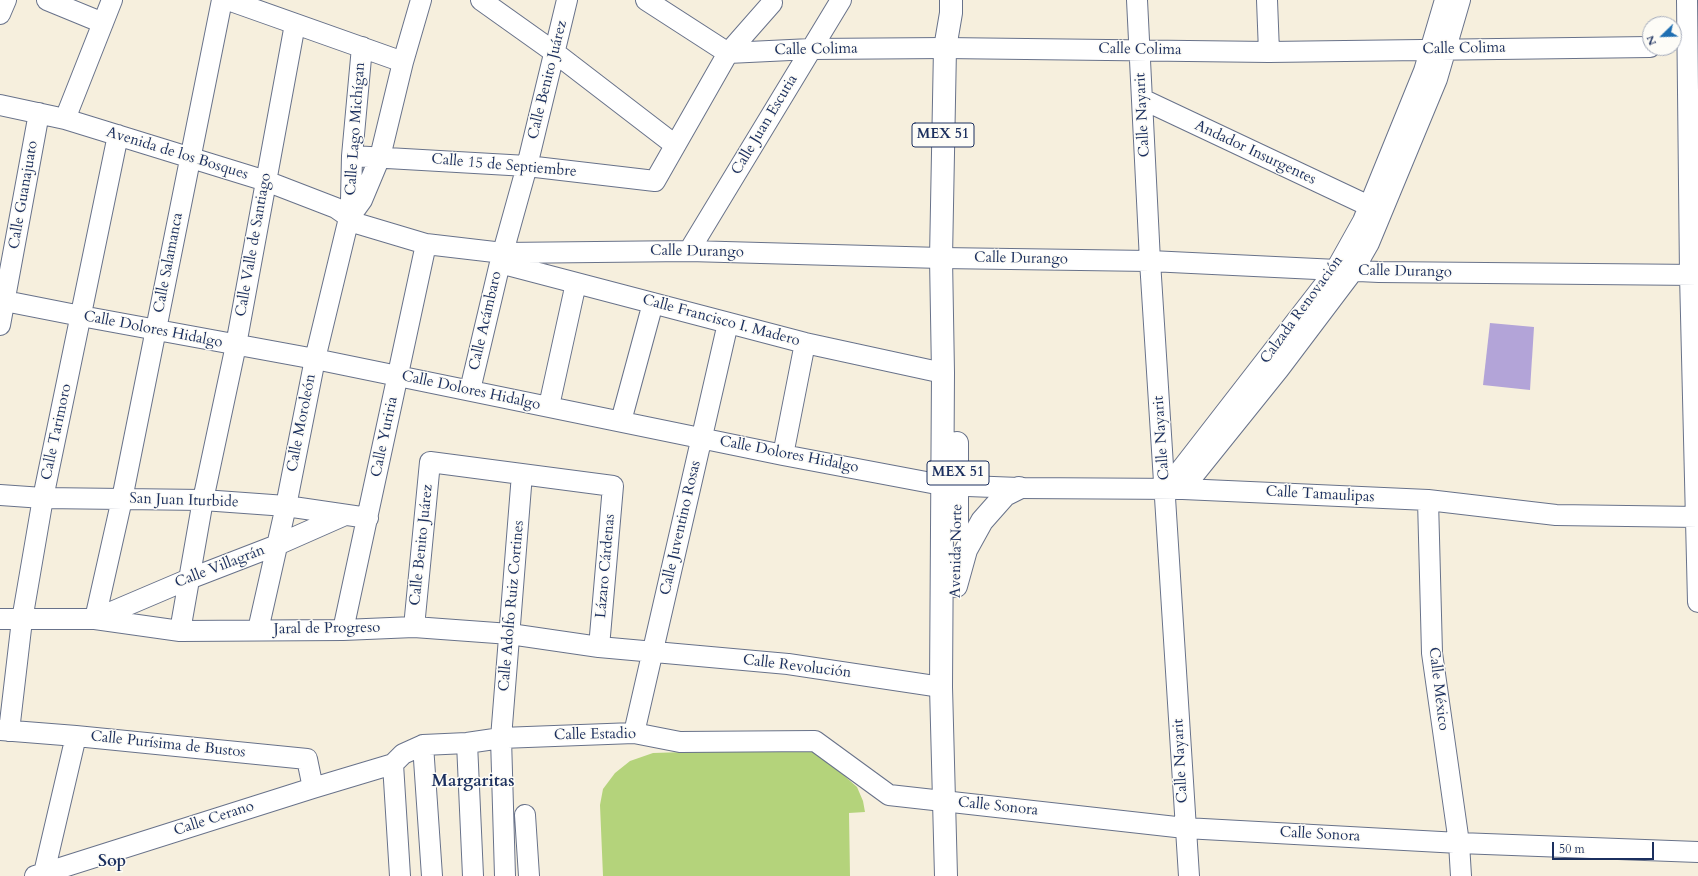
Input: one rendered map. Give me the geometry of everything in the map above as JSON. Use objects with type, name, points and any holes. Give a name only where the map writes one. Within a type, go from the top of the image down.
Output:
[{"type":"main road","name":"MEX 51","points":[[948,258],[952,49],[951,6]]},
{"type":"main road","name":"Avenida Norte","points":[[948,258],[944,373],[956,586],[954,768],[948,802]]},
{"type":"main road","name":"Avenida Norte","points":[[946,876],[948,802],[941,687],[943,588],[950,486],[948,258]]},
{"type":"main road","points":[[956,586],[966,550],[982,521],[1005,495],[1019,488]]},
{"type":"main road","points":[[941,687],[946,698],[950,756],[954,768]]},
{"type":"street","points":[[0,14],[6,0]]},
{"type":"street","points":[[47,0],[103,23]]},
{"type":"street","points":[[65,119],[112,0]]},
{"type":"street","name":"Calle Salamanca","points":[[95,619],[122,499],[222,0]]},
{"type":"street","points":[[228,0],[403,62]]},
{"type":"street","points":[[351,215],[362,200],[380,157],[403,62],[421,0]]},
{"type":"street","points":[[482,0],[554,52],[675,145],[728,53],[772,3]]},
{"type":"street","name":"Calle Benito Juárez","points":[[502,258],[527,166],[567,0]]},
{"type":"street","points":[[646,0],[728,53]]},
{"type":"street","name":"Calle Juan Escutia","points":[[689,251],[841,0]]},
{"type":"street","name":"Calle Nayarit","points":[[1137,0],[1150,261],[1174,489],[1185,828],[1189,876]]},
{"type":"street","points":[[1267,0],[1269,52]]},
{"type":"street","name":"Calzada Renovación","points":[[1174,489],[1278,369],[1344,271],[1369,243],[1437,79],[1438,50],[1445,0]]},
{"type":"street","name":"Calzada Renovación","points":[[1344,271],[1363,220],[1424,71],[1438,50],[1460,0]]},
{"type":"street","points":[[1687,0],[1686,46],[1694,275],[1698,602]]},
{"type":"street","name":"Calle Valle de Santiago","points":[[180,631],[203,500],[236,345],[295,24]]},
{"type":"street","name":"Calle Lago Michígan","points":[[351,215],[352,156],[362,47]]},
{"type":"street","name":"Calle Colima","points":[[728,53],[811,49],[1269,52],[1642,47]]},
{"type":"street","name":"Andador Insurgentes","points":[[1142,99],[1369,206]]},
{"type":"street","name":"Avenida de los Bosques","points":[[0,105],[65,119],[189,159],[266,181],[351,215]]},
{"type":"street","name":"Calle Guanajuato","points":[[0,325],[2,300],[39,113]]},
{"type":"street","name":"Calle Tarimoro","points":[[4,730],[43,498],[118,135]]},
{"type":"street","name":"Calle 15 de Septiembre","points":[[352,156],[527,166],[655,181],[675,145]]},
{"type":"street","name":"Calle Durango","points":[[351,215],[359,224],[426,244],[502,258],[689,251],[948,258],[1150,261],[1344,271],[1694,275]]},
{"type":"street","name":"Calle Moroleón","points":[[258,630],[286,506],[315,359],[351,215]]},
{"type":"street","name":"Calle Yuriria","points":[[343,630],[426,244]]},
{"type":"street","name":"Calle Francisco I. Madero","points":[[502,258],[576,283],[728,323],[805,343],[944,373]]},
{"type":"street","name":"Calle Acámbaro","points":[[470,390],[502,258]]},
{"type":"street","points":[[549,406],[576,283]]},
{"type":"street","name":"Calle Dolores Hidalgo","points":[[2,300],[315,359],[702,438],[950,486]]},
{"type":"street","points":[[621,421],[653,303]]},
{"type":"street","name":"Calle Juventino Rosas","points":[[634,733],[728,323]]},
{"type":"street","points":[[783,454],[805,343]]},
{"type":"street","name":"Calle Benito Juárez","points":[[414,627],[430,462],[522,474]]},
{"type":"street","name":"Lázaro Cárdenas","points":[[522,474],[613,486],[599,647]]},
{"type":"street","name":"Calle Adolfo Ruiz Cortines","points":[[505,876],[501,738],[522,474]]},
{"type":"street","name":"Calle Tamaulipas","points":[[950,486],[1174,489],[1428,500],[1556,515],[1697,517]]},
{"type":"street","name":"San Juan Iturbide","points":[[0,495],[43,498],[203,500],[286,506],[368,518]]},
{"type":"street","name":"Calle México","points":[[1428,500],[1432,654],[1459,843],[1461,876]]},
{"type":"street","name":"Calle Villagrán","points":[[95,619],[189,579],[277,545],[345,515]]},
{"type":"street","name":"Jaral de Progreso","points":[[0,618],[22,620],[95,619],[180,631],[343,630],[414,627],[510,634],[599,647],[653,652]]},
{"type":"street","name":"Calle Revolución","points":[[653,652],[788,664],[941,687]]},
{"type":"street","name":"Calle Purísima de Bustos","points":[[4,730],[307,759],[313,788]]},
{"type":"street","name":"Calle Estadio","points":[[393,764],[403,754],[423,745],[467,743],[501,738],[634,733],[680,742],[815,741],[890,795],[948,802]]},
{"type":"street","points":[[40,874],[76,736]]},
{"type":"street","points":[[467,743],[473,876]]},
{"type":"street","points":[[423,745],[432,876]]},
{"type":"street","points":[[393,764],[400,876]]},
{"type":"street","name":"Calle Cerano","points":[[40,874],[393,764]]},
{"type":"street","name":"Calle Sonora","points":[[948,802],[1185,828],[1459,843],[1698,852]]},
{"type":"street","points":[[526,815],[529,876]]},
{"type":"green space","points":[[813,748],[857,787],[863,801],[865,812],[849,813],[850,876],[603,876],[600,805],[603,789],[615,773],[630,761],[653,753]]},
{"type":"building","points":[[1490,323],[1534,327],[1530,390],[1483,385]]},
{"type":"district","name":"Margaritas","points":[[473,782]]},
{"type":"district","name":"Sop","points":[[112,862]]}]
